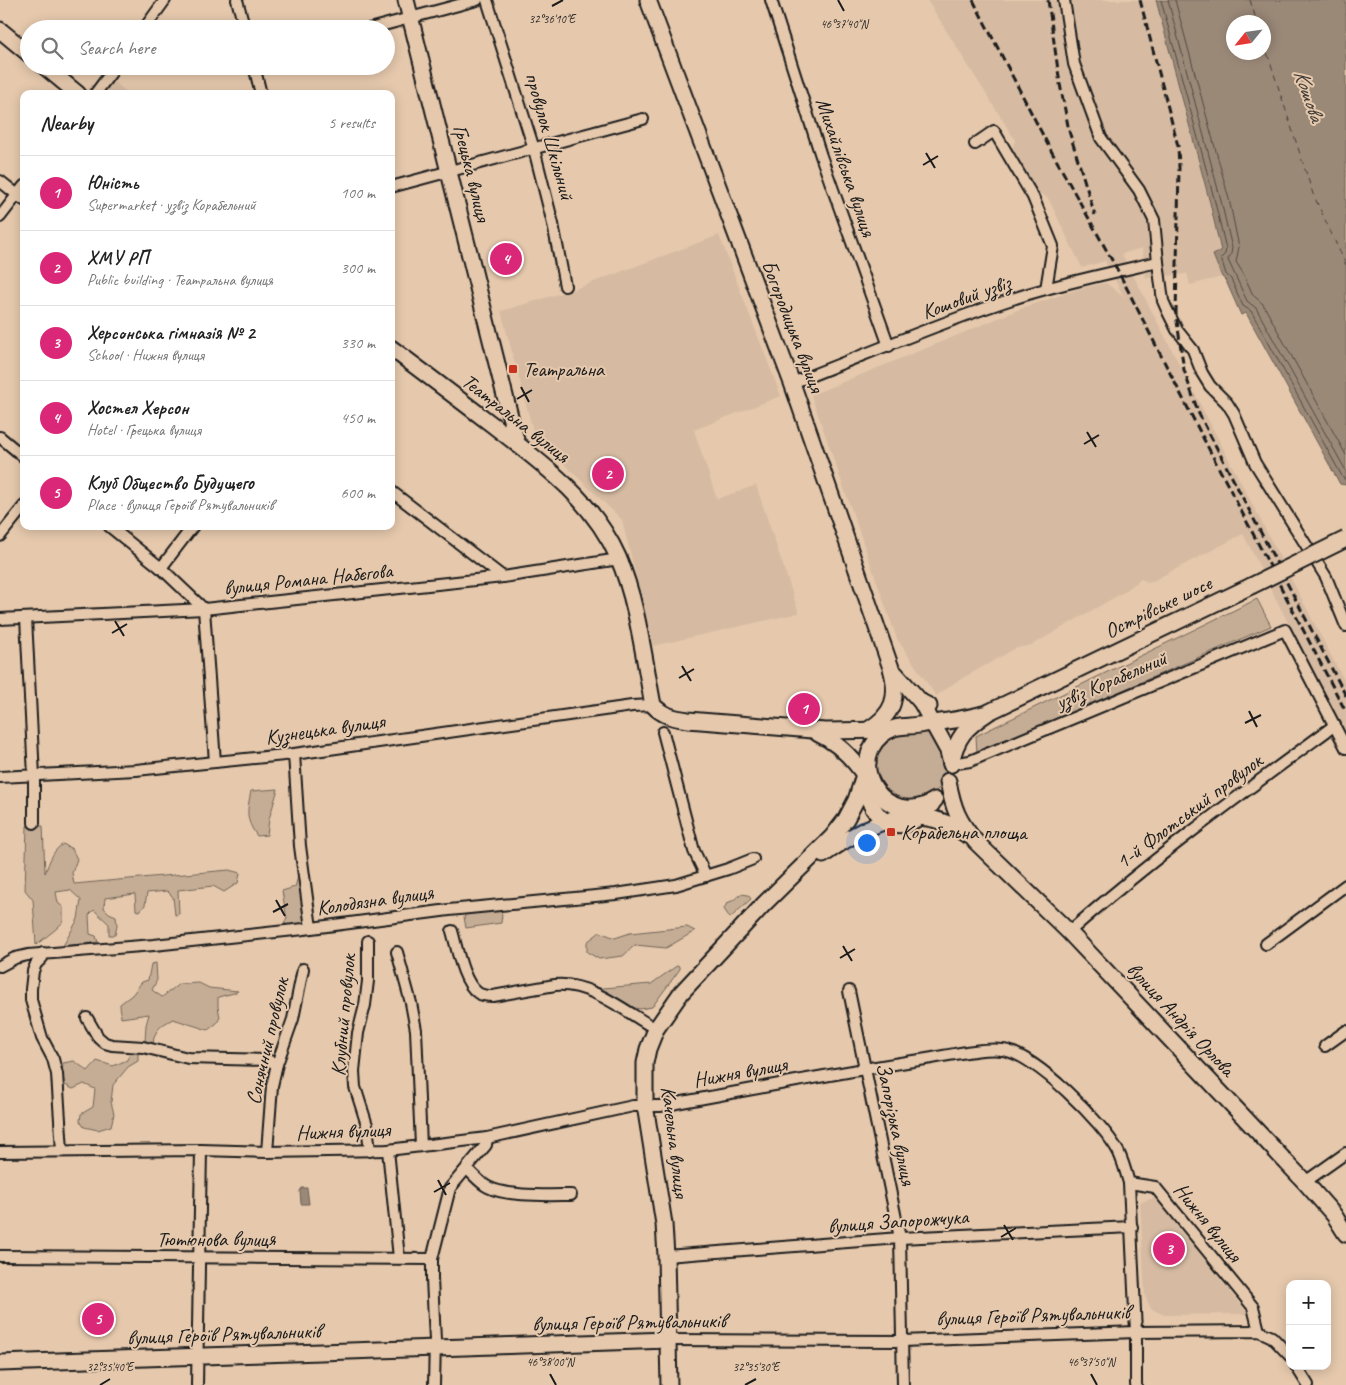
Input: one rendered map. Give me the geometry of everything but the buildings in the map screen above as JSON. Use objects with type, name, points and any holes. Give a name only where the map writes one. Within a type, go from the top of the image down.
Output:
[{"type":"street","points":[[151,20],[165,0]]},
{"type":"street","points":[[238,0],[243,20]]},
{"type":"street","name":"Грецька вулиця","points":[[406,0],[517,444]]},
{"type":"street","points":[[395,22],[477,0]]},
{"type":"street","name":"провулок Шкільний","points":[[487,0],[534,149],[553,224],[565,286]]},
{"type":"street","name":"Богородицька вулиця","points":[[648,0],[792,383],[892,668],[895,707],[890,730]]},
{"type":"street","name":"Михайлівська вулиця","points":[[771,0],[821,156],[889,346]]},
{"type":"street","points":[[1064,0],[1074,64],[1101,138],[1138,190],[1154,220],[1163,301],[1166,310],[1193,350],[1202,373],[1210,386],[1227,403],[1234,414],[1248,451],[1326,577],[1346,626]]},
{"type":"street","points":[[0,30],[20,47]]},
{"type":"street","points":[[55,75],[73,90]]},
{"type":"street","points":[[98,90],[109,75]]},
{"type":"street","points":[[256,75],[260,90]]},
{"type":"street","points":[[395,186],[644,119]]},
{"type":"street","points":[[975,144],[994,131],[1034,197],[1053,246],[1046,289]]},
{"type":"street","points":[[0,181],[20,197],[0,217]]},
{"type":"street","name":"Кошовий узвіз","points":[[792,383],[947,323],[1046,289],[1158,262]]},
{"type":"street","name":"Театральна вулиця","points":[[395,351],[560,479],[587,506],[608,536],[619,558]]},
{"type":"street","points":[[0,437],[20,454]]},
{"type":"street","points":[[395,494],[503,578]]},
{"type":"street","points":[[0,536],[20,511]]},
{"type":"street","points":[[114,530],[161,568],[204,609],[215,762]]},
{"type":"street","points":[[161,568],[190,530]]},
{"type":"street","name":"Острівське шосе","points":[[951,764],[957,741],[964,730],[989,712],[1346,539]]},
{"type":"street","points":[[619,558],[631,596],[653,705],[663,714],[672,718],[688,720],[811,731],[890,730]]},
{"type":"street","name":"вулиця Романа Набєгова","points":[[0,619],[204,609],[503,578],[619,558]]},
{"type":"street","points":[[26,618],[34,776],[34,823]]},
{"type":"street","name":"узвіз Корабельний","points":[[951,764],[970,761],[1286,630],[1335,725]]},
{"type":"street","name":"Богородицька вулиця","points":[[892,668],[903,684],[921,702],[940,739]]},
{"type":"street","name":"Богородицька вулиця","points":[[868,730],[888,714],[895,692]]},
{"type":"street","name":"Богородицька вулиця","points":[[921,702],[956,719]]},
{"type":"street","name":"Кузнецька вулиця","points":[[0,777],[136,770],[294,754],[603,710],[653,705]]},
{"type":"street","name":"Острівське шосе","points":[[916,726],[989,712]]},
{"type":"street","points":[[866,768],[866,786],[870,800],[909,812],[944,791],[951,764],[948,751],[940,739],[929,730],[903,725],[890,730],[879,738],[872,749],[866,768],[866,790]]},
{"type":"street","points":[[1335,725],[1346,748]]},
{"type":"street","name":"1-й Флотський провулок","points":[[1070,932],[1118,889],[1172,846],[1335,725]]},
{"type":"street","points":[[811,731],[830,739],[852,759],[866,768]]},
{"type":"street","points":[[664,732],[694,851],[706,876]]},
{"type":"street","points":[[294,754],[300,846],[312,928]]},
{"type":"street","points":[[852,759],[856,772],[866,790],[909,812]]},
{"type":"street","name":"вулиця Андрія Орлова","points":[[948,781],[958,817],[963,827],[976,842],[1070,932],[1305,1182],[1334,1215],[1346,1234]]},
{"type":"street","name":"Качельна вулиця","points":[[668,1385],[666,1256],[660,1197],[648,1136],[645,1106],[645,1064],[648,1049],[656,1029],[680,992],[764,904],[832,837],[866,790]]},
{"type":"street","name":"вулиця Андрія Орлова","points":[[909,812],[949,825],[960,830],[976,842]]},
{"type":"street","name":"Качельна вулиця","points":[[798,872],[856,834],[871,826],[909,812]]},
{"type":"street","name":"Колодязна вулиця","points":[[0,966],[15,958],[42,953],[154,945],[312,928],[448,910],[616,894],[676,885],[728,870],[753,858]]},
{"type":"street","points":[[1266,944],[1346,885]]},
{"type":"street","points":[[452,931],[465,976],[471,986],[484,996],[564,984],[575,986],[611,1001],[656,1029]]},
{"type":"street","name":"Клубний провулок","points":[[368,941],[368,981],[365,1005],[358,1033],[354,1071],[355,1087],[367,1125],[370,1151]]},
{"type":"street","points":[[397,952],[411,1003],[416,1030],[421,1146]]},
{"type":"street","points":[[42,953],[42,958],[36,964],[33,971],[30,989],[31,1000],[42,1038],[51,1054],[56,1069],[62,1151]]},
{"type":"street","name":"Сонячний провулок","points":[[267,1152],[272,1086],[277,1064],[293,1019],[303,969]]},
{"type":"street","name":"Запорізька вулиця","points":[[849,991],[900,1238],[903,1385]]},
{"type":"street","points":[[87,1018],[98,1037],[105,1043],[112,1045],[143,1047],[188,1058],[267,1060],[277,1064]]},
{"type":"street","points":[[1325,1046],[1346,1031]]},
{"type":"street","name":"Нижня вулиця","points":[[0,1152],[388,1150],[487,1138],[622,1108],[660,1106],[865,1068],[983,1051],[1005,1050],[1032,1064],[1056,1082],[1103,1128],[1118,1151],[1129,1183],[1155,1187],[1253,1307],[1259,1331]]},
{"type":"street","points":[[434,1385],[435,1349],[432,1259],[447,1196],[455,1182],[486,1145],[487,1138]]},
{"type":"street","points":[[197,1385],[201,1150]]},
{"type":"street","points":[[388,1150],[398,1258]]},
{"type":"street","points":[[1305,1182],[1346,1153]]},
{"type":"street","points":[[467,1169],[486,1186],[497,1190],[532,1196],[571,1195]]},
{"type":"street","points":[[1129,1183],[1136,1332],[1136,1385]]},
{"type":"street","name":"вулиця Запорожчука","points":[[666,1256],[900,1238],[1132,1227]]},
{"type":"street","name":"Тютюнова вулиця","points":[[0,1256],[432,1259]]},
{"type":"street","points":[[1259,1331],[1272,1337],[1286,1352]]},
{"type":"street","name":"вулиця Героїв Рятувальників","points":[[0,1363],[668,1340],[902,1341],[1136,1332],[1259,1331]]},
{"type":"street","points":[[1299,1370],[1308,1385]]},
{"type":"shaded area","points":[[927,0],[1156,0],[1210,203],[1221,251],[1214,255],[1222,277],[1190,285],[1187,274],[1146,278],[1142,248],[1122,254],[1346,684],[1346,737],[1243,534],[1149,583],[1141,579],[1124,592],[1032,645],[1016,648],[956,682],[936,696],[897,639],[811,395],[1022,308],[1081,288],[1106,283],[1124,297],[1105,261],[1082,268],[1048,198],[1034,190],[1012,149],[1015,140]]},
{"type":"shaded area","points":[[112,80],[124,90],[105,90]]},
{"type":"shaded area","points":[[719,235],[781,396],[694,430],[717,499],[756,485],[799,613],[653,646],[622,520],[534,435],[501,311],[572,290]]},
{"type":"shaded area","points":[[1257,599],[1271,626],[977,753],[976,736]]},
{"type":"shaded area","name":"Корабельна площа","points":[[916,729],[928,733],[937,741],[947,763],[946,775],[941,786],[932,795],[910,803],[887,795],[874,775],[876,751],[893,733]]},
{"type":"shaded area","points":[[278,789],[269,819],[267,835],[257,836],[250,825],[248,815],[251,791]]},
{"type":"shaded area","points":[[27,826],[43,826],[45,873],[59,847],[63,844],[72,849],[77,859],[72,873],[74,884],[229,870],[240,873],[238,883],[224,892],[213,886],[178,890],[179,914],[175,915],[173,897],[167,891],[147,893],[145,905],[140,911],[136,910],[135,894],[105,898],[104,908],[116,916],[117,926],[115,935],[109,935],[109,924],[94,910],[89,915],[90,934],[96,936],[98,942],[63,946],[78,919],[81,900],[70,890],[56,892],[58,903],[63,907],[63,922],[36,945],[33,900],[25,890]]},
{"type":"shaded area","points":[[299,873],[313,915],[303,924],[293,926],[284,923],[287,919],[282,891],[295,887]]},
{"type":"shaded area","points":[[742,894],[748,895],[751,899],[730,918],[724,909],[727,903]]},
{"type":"shaded area","points":[[499,910],[502,914],[501,923],[466,928],[464,917],[467,914]]},
{"type":"shaded area","points":[[687,927],[695,931],[666,948],[635,945],[623,956],[599,959],[587,952],[587,942],[600,932],[615,938],[630,933]]},
{"type":"shaded area","points":[[156,963],[157,980],[152,990],[162,997],[179,984],[199,983],[209,988],[238,991],[218,997],[220,1017],[217,1023],[208,1030],[173,1019],[159,1028],[153,1043],[145,1041],[149,1014],[121,1018],[120,1004],[132,995],[142,982],[148,980],[151,964]]},
{"type":"shaded area","points":[[678,965],[680,969],[652,1007],[640,1009],[630,1007],[614,997],[592,989],[651,984]]},
{"type":"shaded area","points":[[132,1048],[138,1049],[138,1061],[128,1067],[113,1085],[111,1102],[114,1114],[111,1126],[98,1130],[84,1127],[80,1121],[81,1114],[93,1107],[95,1089],[84,1084],[73,1089],[65,1085],[62,1073],[63,1063],[74,1061],[88,1071],[97,1061],[113,1066],[127,1060]]},
{"type":"shaded area","points":[[1155,1198],[1248,1314],[1164,1315],[1151,1309],[1145,1296],[1140,1202]]},
{"type":"water","name":"Кошова","points":[[1156,0],[1346,0],[1346,485],[1340,484],[1246,313],[1241,315],[1213,255],[1221,251]]},
{"type":"water","points":[[302,1188],[307,1188],[309,1204],[301,1204],[300,1191]]},
{"type":"ferry route","points":[[1250,0],[1255,15]]},
{"type":"ferry route","points":[[1270,60],[1313,194],[1346,265]]},
{"type":"railway","points":[[973,0],[1048,145],[1118,271],[1346,712]]},
{"type":"railway","points":[[1048,0],[1069,131],[1095,215]]},
{"type":"railway","points":[[1140,0],[1178,146],[1176,314],[1184,370],[1198,412],[1346,696]]},
{"type":"place","name":"Хостел Херсон","points":[[506,259]]},
{"type":"place","name":"Театральна","points":[[513,369]]},
{"type":"place","name":"ХМУ РП","points":[[608,474]]},
{"type":"place","name":"Юність","points":[[804,709]]},
{"type":"place","name":"Корабельна площа","points":[[891,832]]},
{"type":"place","name":"Херсонська гімназія № 2","points":[[1169,1249]]},
{"type":"place","name":"Клуб Общество Будущего","points":[[98,1319]]}]
